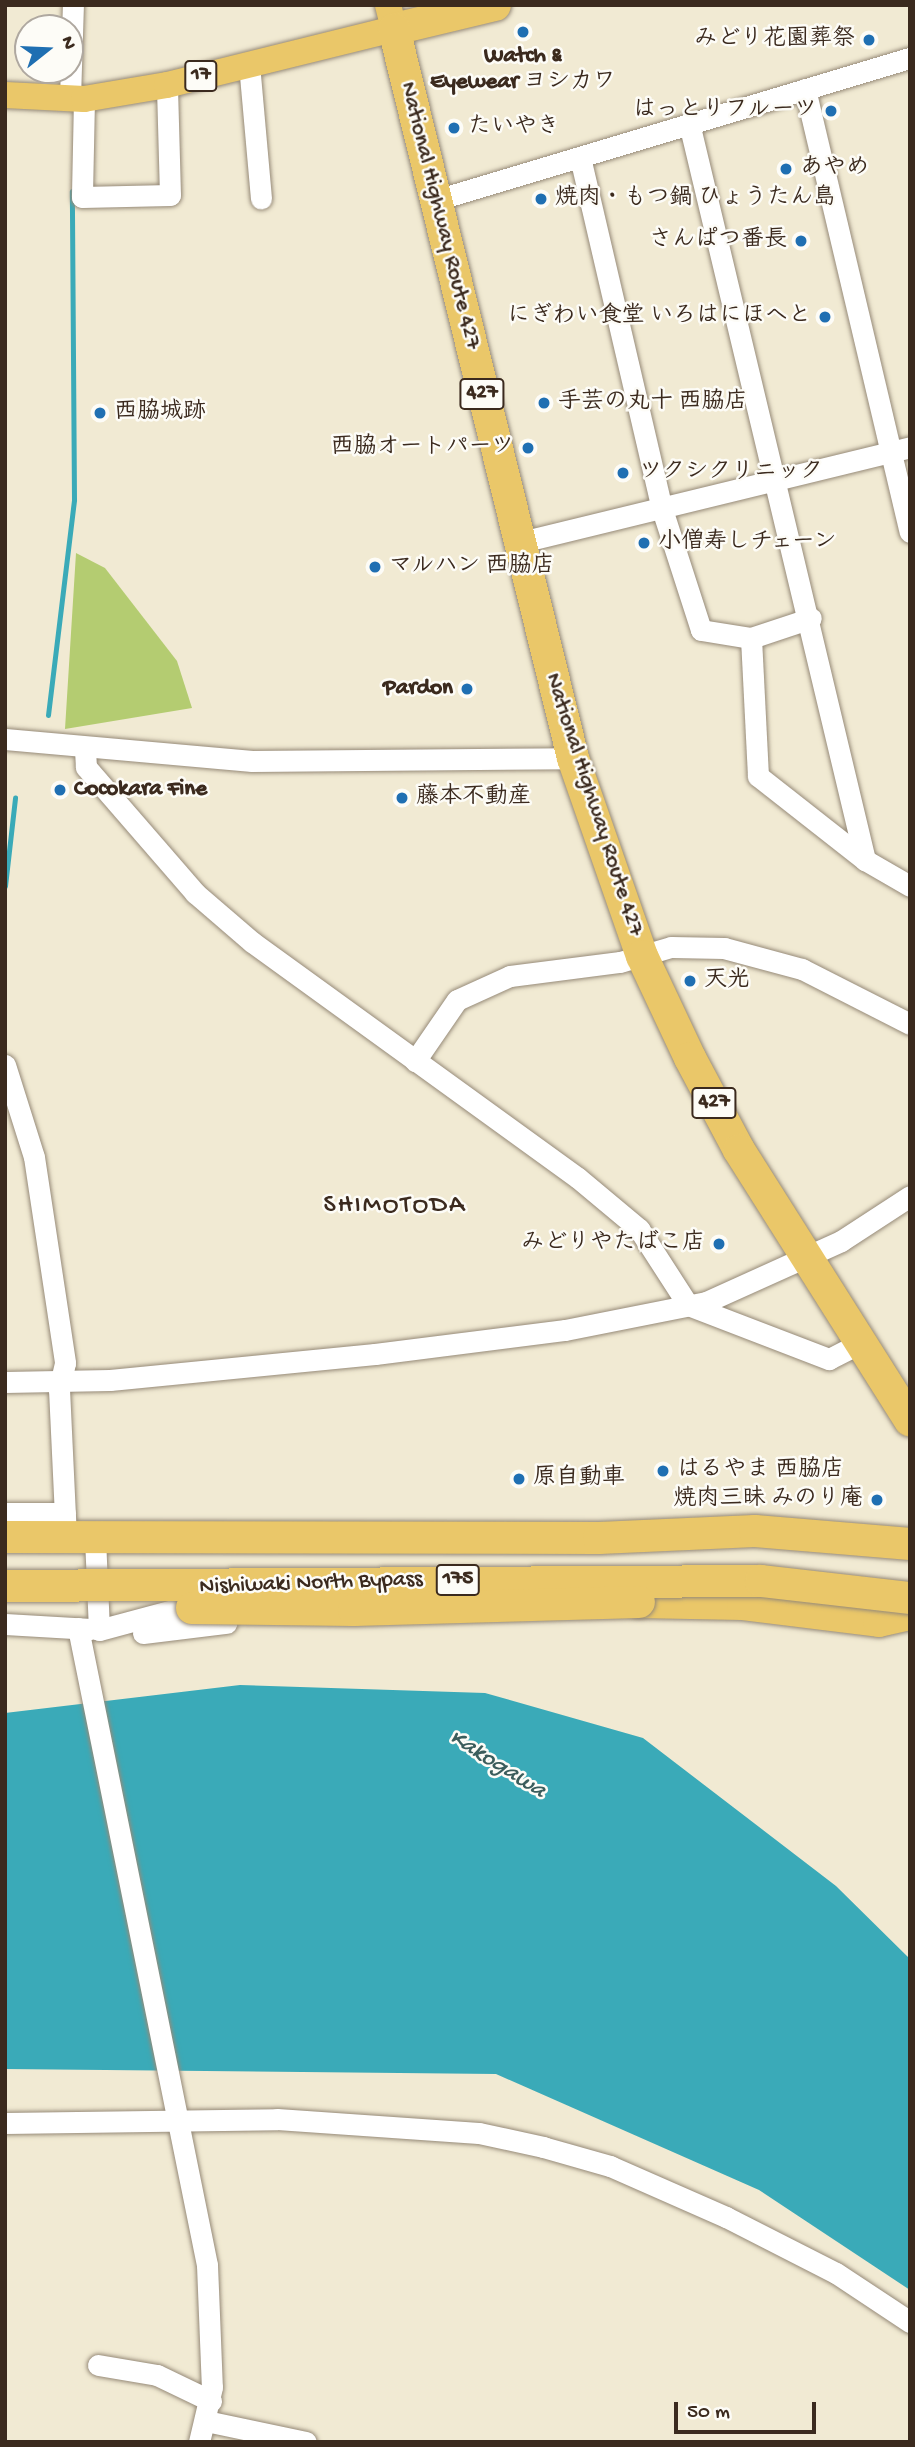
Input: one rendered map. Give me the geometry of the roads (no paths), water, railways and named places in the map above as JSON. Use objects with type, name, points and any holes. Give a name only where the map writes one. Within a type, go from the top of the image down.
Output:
[{"type":"highway","points":[[391,17],[495,5]]},
{"type":"highway","name":"National Highway Route 427","points":[[391,17],[517,543],[573,758],[642,956],[739,1150],[910,1420]]},
{"type":"highway","name":"175","points":[[5,1537],[75,1529],[599,1538],[755,1531],[910,1544]]},
{"type":"highway","name":"Nishiwaki North Bypass","points":[[5,1586],[761,1581],[910,1598]]},
{"type":"highway","name":"175","points":[[5,1603],[354,1610],[639,1602],[791,1609],[879,1621],[910,1614]]},
{"type":"main road","name":"17","points":[[5,95],[77,98],[167,85],[249,64],[391,17]]},
{"type":"street","points":[[73,5],[82,197],[170,195],[167,85]]},
{"type":"street","points":[[436,200],[910,58]]},
{"type":"street","points":[[249,64],[261,198]]},
{"type":"street","points":[[805,89],[900,449],[910,532]]},
{"type":"street","points":[[689,123],[811,618],[865,860]]},
{"type":"street","points":[[580,157],[661,506],[701,630],[751,638],[811,618]]},
{"type":"street","points":[[517,543],[900,449]]},
{"type":"street","points":[[751,638],[758,776],[865,860],[910,886]]},
{"type":"street","points":[[5,739],[85,749],[318,762],[573,758]]},
{"type":"street","points":[[85,749],[86,767],[195,893],[415,1061],[523,1135],[639,1229],[688,1306],[829,1359],[862,1342]]},
{"type":"street","points":[[415,1061],[457,1000],[510,976],[642,956],[671,947],[765,957],[910,1024]]},
{"type":"street","points":[[5,1065],[34,1157],[63,1382],[75,1529],[88,1629],[84,1649],[207,2265],[209,2411],[199,2442]]},
{"type":"street","points":[[5,1382],[63,1382],[374,1354],[688,1306],[754,1285],[806,1258],[910,1196]]},
{"type":"street","points":[[5,1513],[75,1529]]},
{"type":"street","points":[[88,1629],[212,1601],[622,1584],[705,1587],[791,1609]]},
{"type":"street","points":[[5,1624],[138,1634],[204,1623],[689,1617]]},
{"type":"street","points":[[5,2123],[180,2120],[479,2133],[543,2147],[610,2166],[726,2217],[836,2273],[910,2322]]},
{"type":"street","points":[[98,2365],[157,2375],[209,2411],[306,2442]]},
{"type":"water","name":"Kakogawa","points":[[240,1685],[485,1693],[643,1738],[836,1886],[910,1959],[910,2290],[759,2190],[496,2074],[5,2069],[5,1713]]},
{"type":"waterway","points":[[48,715],[74,500],[72,191]]},
{"type":"waterway","points":[[5,886],[15,798]]},
{"type":"place","name":"Watch & Eyewear ヨシカワ","points":[[523,32]]},
{"type":"place","name":"みどり花園葬祭","points":[[869,40]]},
{"type":"place","name":"はっとりフルーツ","points":[[831,111]]},
{"type":"place","name":"たいやき","points":[[454,128]]},
{"type":"place","name":"あやめ","points":[[786,169]]},
{"type":"place","name":"焼肉・もつ鍋 ひょうたん島","points":[[541,199]]},
{"type":"place","name":"さんぱつ番長","points":[[801,241]]},
{"type":"place","name":"にぎわい食堂 いろはにほへと","points":[[825,317]]},
{"type":"place","name":"手芸の丸十 西脇店","points":[[544,403]]},
{"type":"place","name":"西脇城跡","points":[[100,413]]},
{"type":"place","name":"西脇オートパーツ","points":[[528,448]]},
{"type":"place","name":"ツクシクリニック","points":[[623,473]]},
{"type":"place","name":"小僧寿しチェーン","points":[[644,543]]},
{"type":"place","name":"マルハン 西脇店","points":[[375,567]]},
{"type":"place","name":"Pardon","points":[[467,689]]},
{"type":"place","name":"Cocokara Fine","points":[[60,790]]},
{"type":"place","name":"藤本不動産","points":[[402,798]]},
{"type":"place","name":"天光","points":[[690,981]]},
{"type":"place","name":"みどりやたばこ店","points":[[719,1244]]},
{"type":"place","name":"はるやま 西脇店","points":[[663,1471]]},
{"type":"place","name":"原自動車","points":[[519,1479]]},
{"type":"place","name":"焼肉三昧 みのり庵","points":[[877,1500]]},
{"type":"district","name":"SHIMOTODA","points":[[395,1207]]}]
